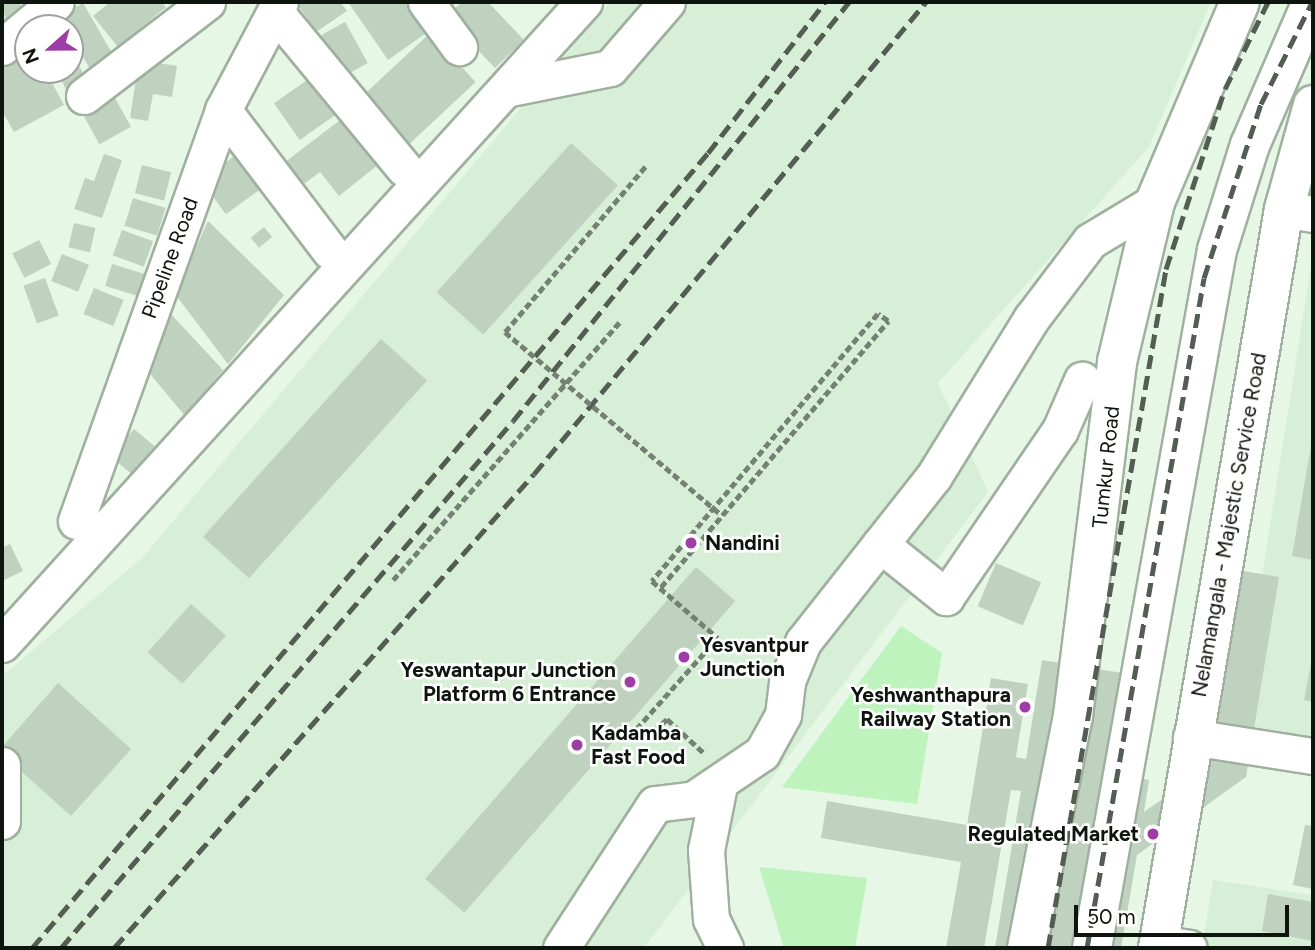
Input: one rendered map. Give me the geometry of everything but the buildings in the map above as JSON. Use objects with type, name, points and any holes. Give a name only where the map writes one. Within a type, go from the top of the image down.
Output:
[{"type":"main road","name":"Tumkur Road","points":[[1027,948],[1073,716],[1117,362],[1155,202],[1240,2]]},
{"type":"main road","points":[[1092,948],[1217,250],[1250,145],[1307,27]]},
{"type":"main road","name":"Nelamangala - Majestic Service Road","points":[[1168,947],[1192,737],[1299,211],[1313,104]]},
{"type":"street","points":[[2,47],[57,2]]},
{"type":"street","points":[[83,96],[207,2]]},
{"type":"street","points":[[426,2],[459,47]]},
{"type":"street","points":[[4,643],[518,79],[584,2]]},
{"type":"street","points":[[518,79],[610,68],[666,2]]},
{"type":"street","points":[[268,13],[404,168]]},
{"type":"street","name":"Pipeline Road","points":[[76,521],[223,110],[268,13]]},
{"type":"street","points":[[223,110],[330,251]]},
{"type":"street","points":[[561,948],[654,804],[694,799],[725,782],[762,753],[783,715],[787,681],[803,642],[934,475],[1031,319],[1090,241],[1155,202]]},
{"type":"street","points":[[880,544],[946,597],[1060,430],[1082,380]]},
{"type":"street","points":[[1192,737],[1313,756]]},
{"type":"street","points":[[2,765],[2,821]]},
{"type":"street","points":[[725,782],[706,850],[711,919],[725,948]]},
{"type":"path","points":[[646,166],[505,332],[720,514]]},
{"type":"path","points":[[661,587],[720,514],[888,321],[878,314],[652,581],[718,638],[637,729],[646,738],[667,719],[725,782]]},
{"type":"path","points":[[393,580],[620,322]]},
{"type":"shaded area","points":[[610,2],[1211,2],[1149,147],[938,383],[988,492],[644,948],[2,948],[2,676],[142,558]]},
{"type":"shaded area","points":[[1313,253],[1313,764],[1234,752]]},
{"type":"shaded area","points":[[1213,880],[1313,895],[1313,948],[1202,948]]},
{"type":"green space","points":[[901,626],[942,653],[917,804],[782,787]]},
{"type":"green space","points":[[759,867],[867,878],[855,948],[784,948]]},
{"type":"railway","points":[[32,948],[708,153],[825,2]]},
{"type":"railway","points":[[61,948],[513,421],[849,2]]},
{"type":"railway","points":[[114,948],[534,474],[926,2]]},
{"type":"railway","points":[[1048,948],[1166,269],[1225,89],[1268,2]]},
{"type":"railway","points":[[1087,948],[1204,278],[1261,104],[1312,2]]},
{"type":"place","name":"Nandini","points":[[691,543]]},
{"type":"place","name":"Yesvantpur Junction","points":[[684,657]]},
{"type":"place","name":"Yeswantapur Junction Platform 6 Entrance","points":[[630,682]]},
{"type":"place","name":"Yeshwanthapura Railway Station","points":[[1025,707]]},
{"type":"place","name":"Kadamba Fast Food","points":[[577,745]]},
{"type":"place","name":"Regulated Market","points":[[1153,834]]}]
